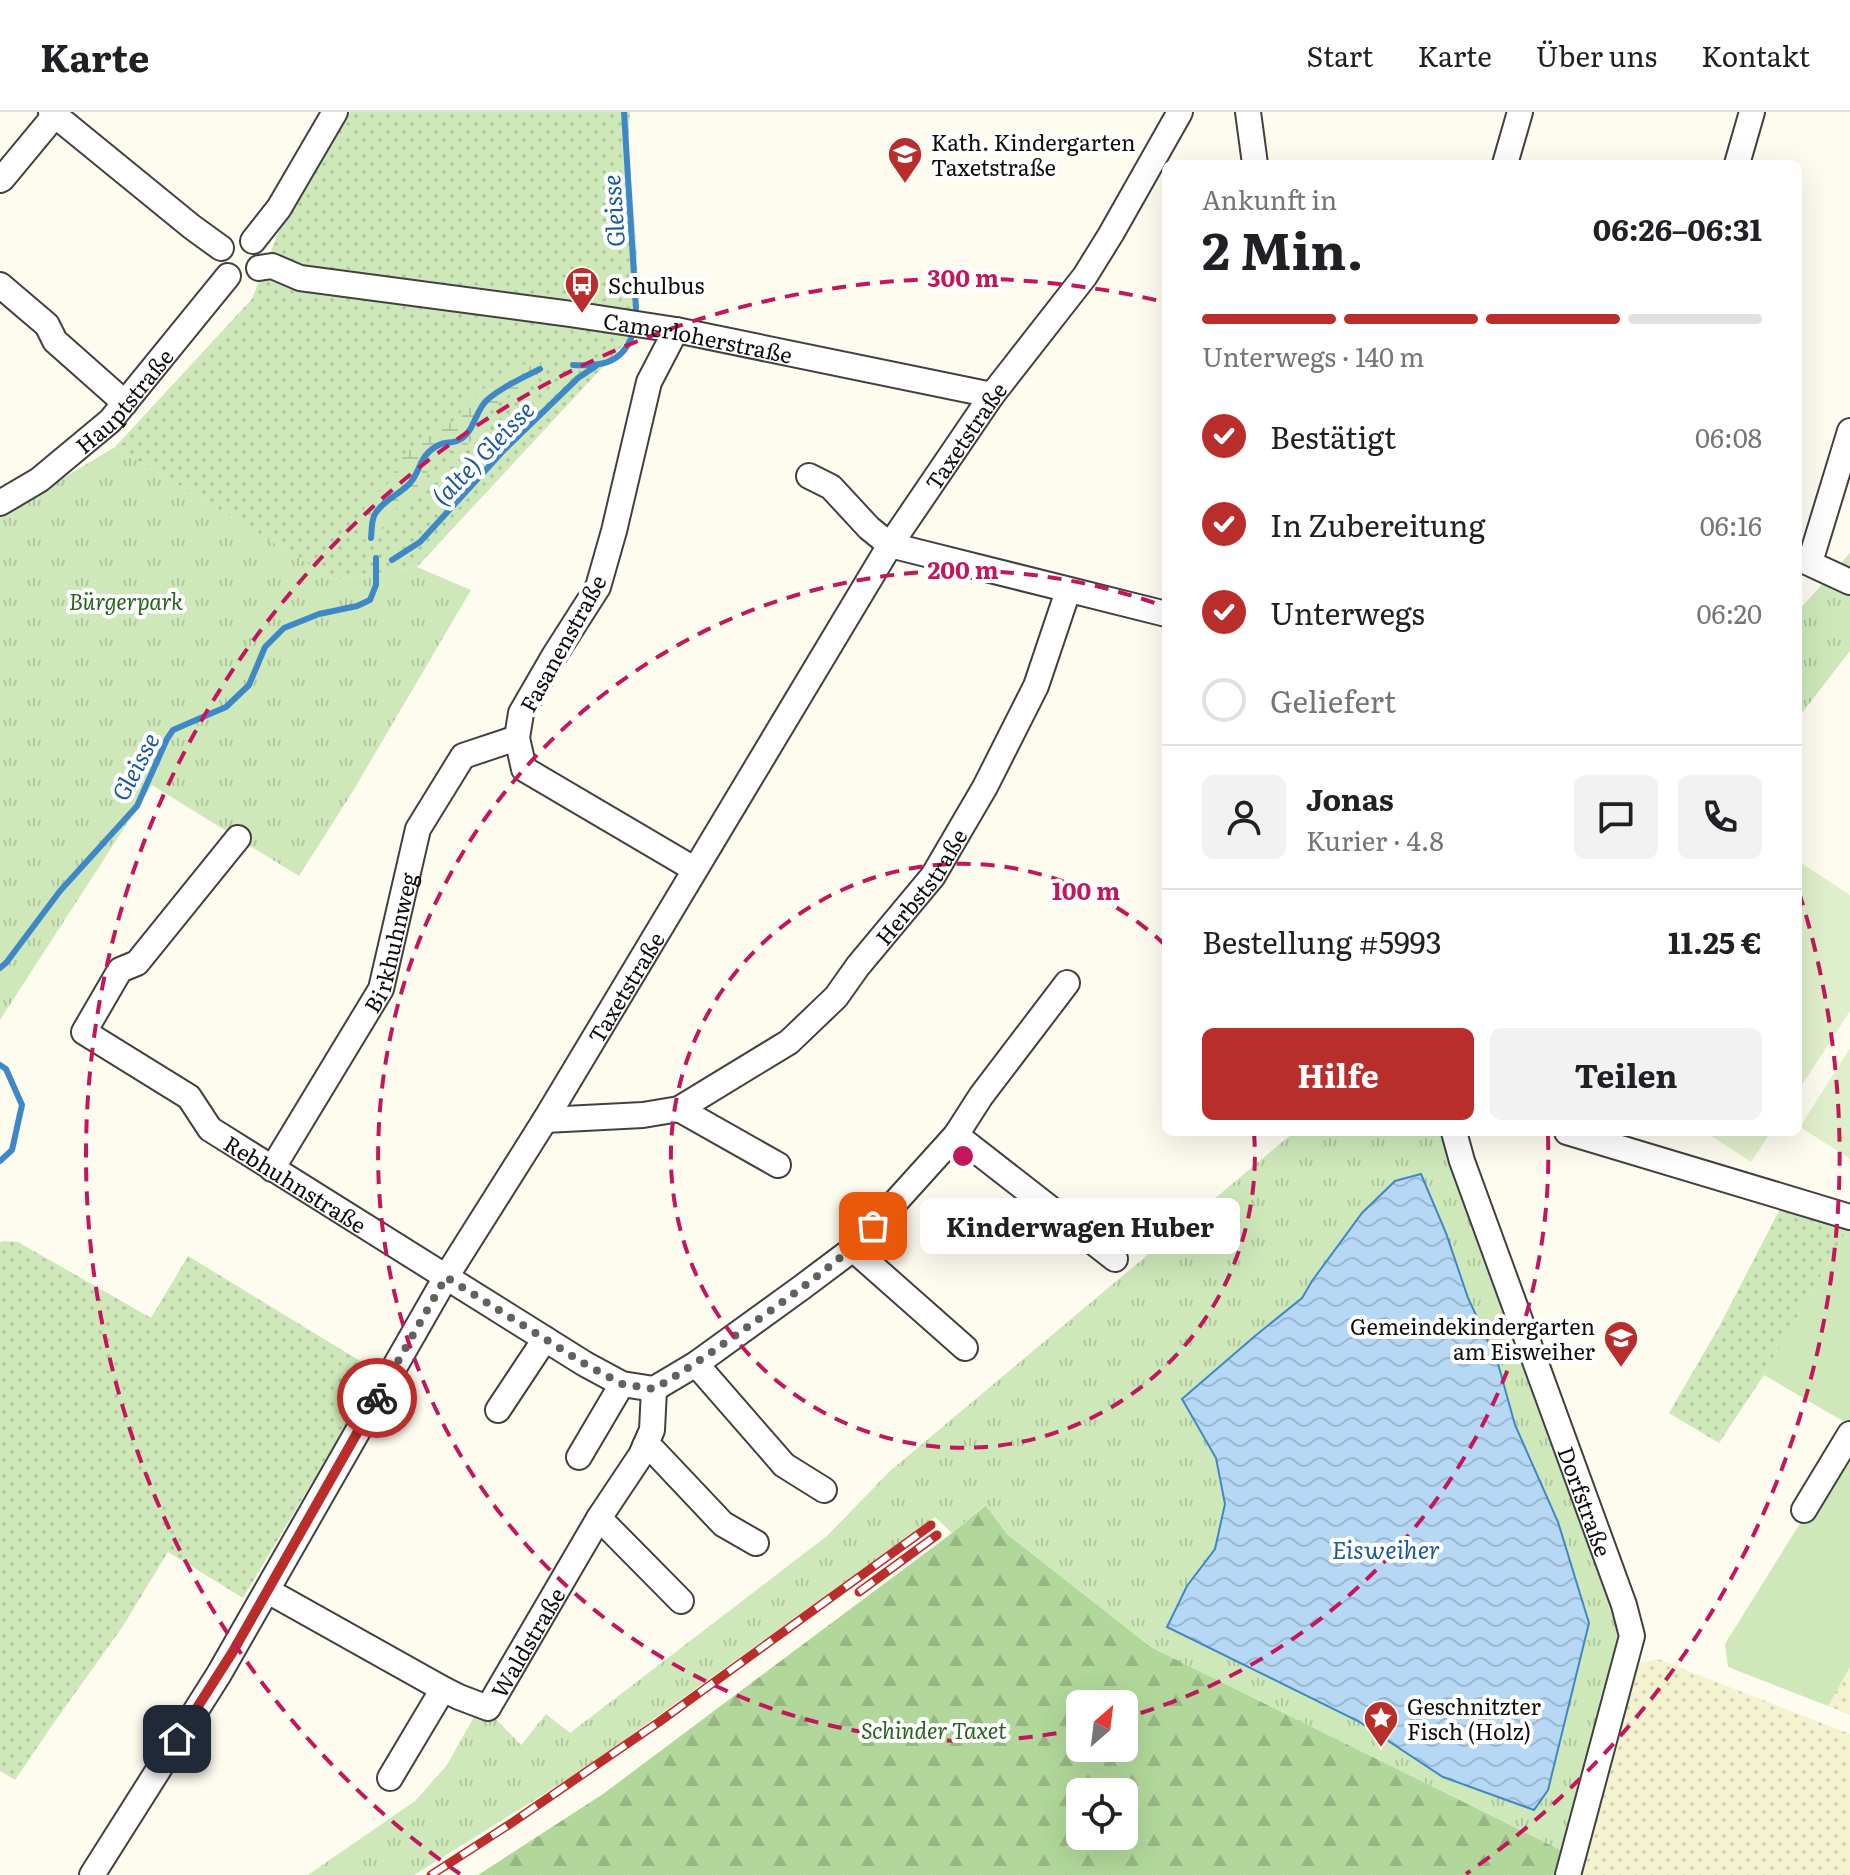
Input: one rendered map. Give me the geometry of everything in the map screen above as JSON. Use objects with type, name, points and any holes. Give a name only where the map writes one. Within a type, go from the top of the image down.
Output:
[{"type":"street","points":[[253,241],[279,208],[335,112]]},
{"type":"street","name":"Taxetstraße","points":[[92,1875],[219,1674],[446,1277],[545,1120],[890,545],[992,395],[1085,276],[1180,112]]},
{"type":"street","points":[[1248,112],[1254,160]]},
{"type":"street","points":[[1506,160],[1520,112]]},
{"type":"street","points":[[1738,160],[1752,112]]},
{"type":"street","points":[[0,180],[53,113],[221,248]]},
{"type":"street","points":[[228,276],[220,266],[219,254],[225,242],[239,237],[257,245],[262,256],[259,268]]},
{"type":"street","name":"Camerloherstraße","points":[[228,276],[234,279],[249,278],[259,268],[272,266],[300,278],[676,330],[992,395]]},
{"type":"street","name":"Hauptstraße","points":[[0,503],[39,480],[110,421],[228,276]]},
{"type":"street","points":[[0,285],[47,325],[55,341],[125,403]]},
{"type":"street","name":"Fasanenstraße","points":[[676,330],[649,382],[598,587],[521,713],[517,738],[524,769],[694,869]]},
{"type":"street","points":[[1850,431],[1804,560],[1850,582]]},
{"type":"street","points":[[809,476],[831,487],[869,528],[890,545],[1162,613]]},
{"type":"street","name":"Herbststraße","points":[[545,1120],[643,1115],[679,1109],[789,1042],[836,997],[933,876],[985,787],[1036,686],[1068,591]]},
{"type":"street","name":"Birkhuhnweg","points":[[272,1169],[381,989],[418,829],[463,756],[517,738]]},
{"type":"street","name":"Rebhuhnstraße","points":[[238,838],[137,963],[120,970],[84,1032],[189,1097],[210,1129],[272,1169],[585,1364],[622,1384],[654,1389]]},
{"type":"street","points":[[654,1389],[696,1364],[853,1249],[956,1135],[981,1096],[1067,983]]},
{"type":"street","points":[[679,1109],[778,1165]]},
{"type":"street","points":[[956,1135],[1115,1259]]},
{"type":"street","name":"Dorfstraße","points":[[1455,1136],[1624,1605],[1632,1636],[1568,1875]]},
{"type":"street","points":[[1580,1136],[1850,1217]]},
{"type":"street","points":[[853,1249],[965,1348]]},
{"type":"street","points":[[498,1410],[545,1339]]},
{"type":"street","points":[[696,1364],[784,1465],[824,1490]]},
{"type":"street","points":[[579,1457],[622,1384]]},
{"type":"street","name":"Waldstraße","points":[[268,1591],[443,1689],[488,1708],[599,1518],[645,1446],[652,1430],[654,1389]]},
{"type":"street","points":[[1804,1510],[1850,1434]]},
{"type":"street","points":[[645,1446],[654,1451],[723,1524],[756,1543]]},
{"type":"street","points":[[599,1518],[681,1601]]},
{"type":"street","points":[[390,1778],[443,1689]]},
{"type":"green space","points":[[350,112],[630,112],[628,145],[637,254],[639,328],[417,567],[335,580],[115,447],[252,299],[280,228]]},
{"type":"green space","points":[[540,358],[539,379],[514,391],[497,404],[464,449],[446,452],[430,462],[425,483],[394,511],[380,534],[357,542],[365,505],[392,480],[398,462],[420,439],[456,420],[470,399],[506,372]]},
{"type":"green space","name":"Bürgerpark","points":[[115,447],[335,580],[417,567],[471,590],[353,791],[299,876],[152,785],[0,1020],[0,516]]},
{"type":"green space","points":[[1850,553],[1850,651],[1802,713],[1802,607]]},
{"type":"green space","points":[[1802,864],[1850,895],[1850,1011],[1802,1085]]},
{"type":"green space","points":[[1850,1048],[1850,1159],[1802,1128]]},
{"type":"green space","points":[[1289,1136],[1444,1136],[1618,1629],[1617,1651],[1561,1850],[1151,1647],[1007,1534],[985,1505],[952,1533],[935,1517],[584,1769],[414,1875],[308,1875],[415,1801],[447,1765],[475,1715],[485,1720],[491,1714],[521,1745],[546,1714],[570,1733],[827,1536],[890,1471]]},
{"type":"green space","points":[[1711,1136],[1768,1136],[1751,1162]]},
{"type":"green space","points":[[1783,1203],[1850,1225],[1764,1375],[1719,1443],[1669,1413],[1719,1327]]},
{"type":"green space","points":[[1850,1225],[1850,1421],[1848,1424],[1764,1375]]},
{"type":"green space","points":[[0,1242],[18,1242],[151,1318],[188,1256],[378,1372],[243,1598],[168,1552],[123,1626],[15,1780],[0,1771]]},
{"type":"green space","points":[[1850,1443],[1850,1667],[1828,1706],[1728,1667],[1725,1644]]},
{"type":"green space","name":"Schinder Taxet","points":[[986,1505],[1007,1534],[1151,1647],[1561,1850],[1554,1875],[478,1875],[603,1794]]},
{"type":"green space","points":[[1658,1659],[1850,1734],[1850,1875],[1581,1875],[1637,1664]]},
{"type":"green space","points":[[1850,1667],[1850,1715],[1828,1706]]},
{"type":"water","name":"Eisweiher","points":[[1421,1174],[1446,1233],[1468,1298],[1497,1360],[1515,1425],[1558,1522],[1589,1623],[1548,1790],[1534,1810],[1443,1777],[1358,1721],[1167,1627],[1187,1586],[1215,1549],[1225,1504],[1216,1458],[1182,1399],[1302,1298],[1362,1213],[1395,1181]]},
{"type":"waterway","name":"Gleisse","points":[[624,112],[636,308]]},
{"type":"waterway","name":"Gleisse","points":[[573,365],[591,365],[614,359],[631,339]]},
{"type":"waterway","name":"(alte) Gleisse","points":[[392,560],[420,542],[504,450],[578,378],[596,366]]},
{"type":"waterway","name":"Gleisse","points":[[371,538],[375,514],[411,482],[429,452],[441,444],[464,437],[487,400],[540,369]]},
{"type":"waterway","name":"Gleisse","points":[[0,968],[60,891],[137,806],[173,730],[226,707],[249,685],[265,647],[284,628],[319,614],[370,600],[376,585],[376,558]]},
{"type":"waterway","name":"Gleisse","points":[[0,1065],[6,1069],[22,1105],[12,1150],[0,1161]]},
{"type":"railway","points":[[431,1875],[659,1722],[931,1525]]},
{"type":"railway","points":[[859,1592],[937,1535]]},
{"type":"way so far","points":[[377,1398],[446,1277],[622,1384],[654,1389],[696,1364],[801,1288],[853,1249],[873,1226]]},
{"type":"place","name":"Kath. Kindergarten Taxetstraße","points":[[905,185]]},
{"type":"place","name":"Schulbus","points":[[582,315]]},
{"type":"place","name":"Kinderwagen Huber","points":[[873,1226]]},
{"type":"place","name":"Gemeindekindergarten am Eisweiher","points":[[1621,1369]]},
{"type":"place","name":"Geschnitzter Fisch (Holz)","points":[[1381,1749]]},
{"type":"route","points":[[177,1739],[232,1653],[377,1398]]}]
